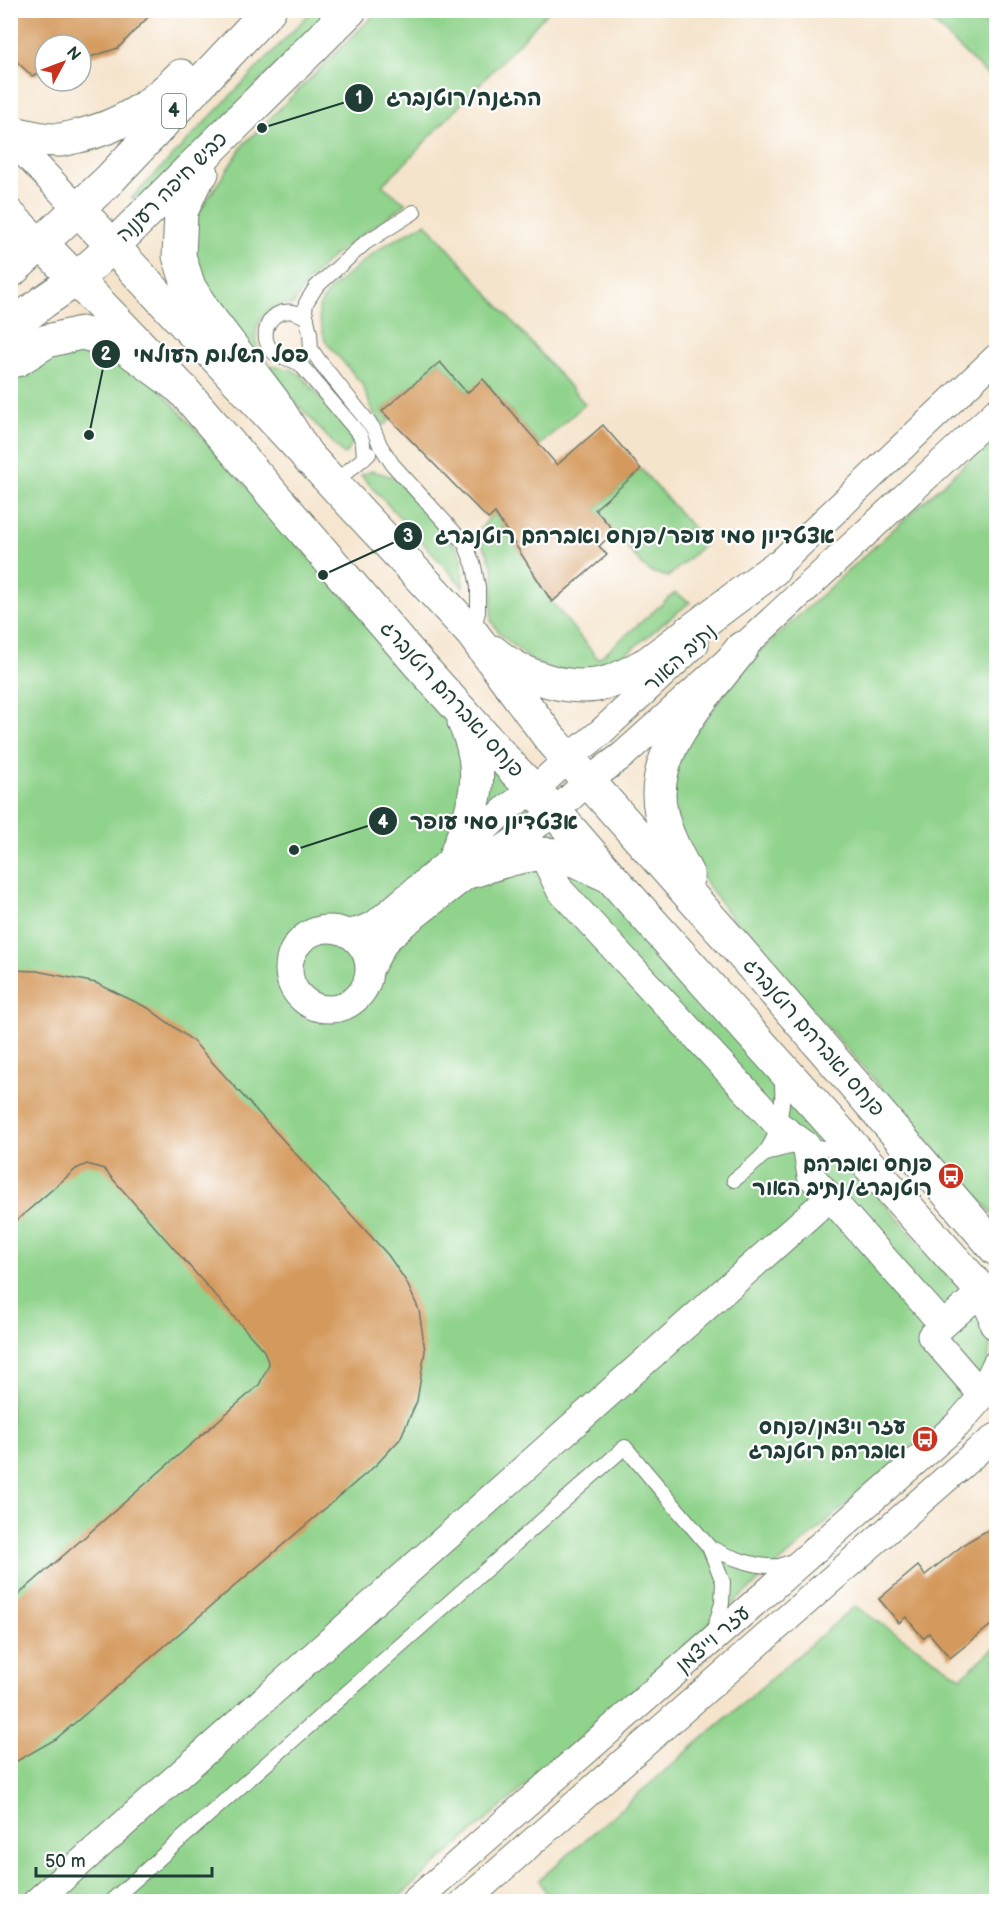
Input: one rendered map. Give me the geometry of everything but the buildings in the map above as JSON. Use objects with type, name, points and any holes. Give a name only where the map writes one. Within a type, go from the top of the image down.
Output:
[{"type":"main road","points":[[10,132],[61,140],[98,132],[130,118],[167,91],[245,10]]},
{"type":"main road","name":"4","points":[[10,272],[78,210],[269,10]]},
{"type":"main road","name":"כביש חיפה רעננה","points":[[10,328],[75,280],[112,247],[350,10]]},
{"type":"main road","points":[[257,103],[194,183],[182,212],[179,256],[189,287],[199,303],[273,401],[309,459]]},
{"type":"main road","name":"פנחס ואברהם רוטנברג","points":[[78,210],[472,633],[549,737],[736,947],[996,1249]]},
{"type":"main road","name":"פנחס ואברהם רוטנברג","points":[[41,243],[182,389],[457,706],[545,801],[982,1291],[994,1312],[996,1323]]},
{"type":"main road","points":[[10,361],[16,360],[46,341],[81,333],[107,339],[125,347],[182,389]]},
{"type":"main road","points":[[472,633],[502,660],[531,674],[561,684],[587,686],[606,683],[648,663],[774,569]]},
{"type":"main road","points":[[736,947],[688,877],[671,843],[660,810],[660,778],[668,752],[681,727],[742,648]]},
{"type":"main road","points":[[457,706],[472,739],[476,755],[476,788],[463,864],[559,855],[610,876]]},
{"type":"street","points":[[10,138],[78,210]]},
{"type":"street","points":[[10,212],[41,243]]},
{"type":"street","name":"נתיב האור","points":[[369,970],[385,941],[463,864],[507,808],[545,801],[578,770],[601,732],[996,358]]},
{"type":"street","name":"נתיב האור","points":[[578,770],[623,755],[996,412]]},
{"type":"street","points":[[543,855],[560,890],[777,1124],[806,1145],[811,1176],[943,1325]]},
{"type":"street","name":"נתיב האור","points":[[347,933],[374,925],[463,864]]},
{"type":"street","points":[[327,929],[347,933],[358,941],[366,953],[369,970],[366,984],[359,996],[348,1005],[326,1009],[312,1006],[296,992],[290,979],[289,965],[293,951],[301,939],[313,932],[327,929]]},
{"type":"street","points":[[36,1902],[830,1197]]},
{"type":"street","points":[[982,1291],[931,1336],[982,1395]]},
{"type":"street","name":"עזר וייצמן","points":[[414,1902],[957,1425],[982,1395],[996,1364]]},
{"type":"street","name":"עזר וייצמן","points":[[464,1902],[996,1437]]},
{"type":"lane","points":[[414,212],[365,243],[316,287],[306,303],[305,311],[311,349],[373,428],[380,445],[393,465],[465,544],[474,566],[478,587],[478,612],[472,633]]},
{"type":"lane","points":[[307,318],[291,312],[276,315],[267,326],[266,342],[275,354],[282,358],[295,360],[300,364],[360,435],[364,459]]},
{"type":"lane","points":[[332,484],[380,445]]},
{"type":"lane","points":[[734,1180],[763,1156],[773,1142],[783,1090],[779,1062]]},
{"type":"lane","points":[[763,1156],[781,1148],[806,1145],[830,1148],[864,1158]]},
{"type":"lane","points":[[110,1902],[625,1448],[709,1547],[723,1582],[722,1603],[711,1641]]},
{"type":"lane","points":[[709,1547],[724,1555],[749,1563],[780,1566],[809,1555]]},
{"type":"green space","points":[[312,11],[330,11],[139,204],[132,198]]},
{"type":"green space","points":[[378,11],[549,11],[382,185],[406,204],[335,254],[306,283],[293,305],[271,309],[261,319],[256,341],[262,354],[271,366],[290,369],[301,375],[350,432],[352,445],[344,455],[267,371],[196,279],[187,230],[244,144]]},
{"type":"green space","points":[[921,11],[975,11],[996,34],[996,83]]},
{"type":"green space","points":[[426,223],[585,404],[540,445],[484,380],[467,393],[440,362],[382,411],[390,420],[385,425],[374,414],[362,384],[325,341],[319,307],[328,292],[385,245]]},
{"type":"green space","points":[[42,348],[124,349],[981,1312],[991,1338],[987,1372],[962,1403],[394,1901],[11,1901],[11,378]]},
{"type":"green space","points":[[996,436],[996,1218],[733,920],[697,871],[677,829],[673,788],[682,750],[750,660]]},
{"type":"green space","points":[[641,469],[706,543],[668,577],[651,572],[643,566],[595,509]]},
{"type":"green space","points":[[372,471],[393,477],[401,484],[456,547],[462,557],[463,587],[361,475]]},
{"type":"green space","points":[[495,513],[552,602],[598,659],[675,593],[690,602],[613,664],[598,672],[566,676],[532,661],[501,635],[491,621],[494,571],[487,552],[476,536]]},
{"type":"green space","points":[[855,1606],[961,1677],[996,1647],[996,1849],[993,1852],[996,1856],[996,1901],[551,1901],[539,1880]]},
{"type":"waterway","points":[[984,10],[996,24]]},
{"type":"place","name":"ההגנה/רוטנברג","points":[[262,128]]},
{"type":"place","name":"פסל השלום העולמי","points":[[89,435]]},
{"type":"place","name":"אצטדיון סמי עופר/פנחס ואברהם רוטנברג","points":[[323,575]]},
{"type":"place","name":"אצטדיון סמי עופר","points":[[294,850]]},
{"type":"place","name":"פנחס ואברהם רוטנברג/נתיב האור","points":[[951,1176]]},
{"type":"place","name":"עזר ויצמן/פנחס ואברהם רוטנברג","points":[[925,1439]]}]
